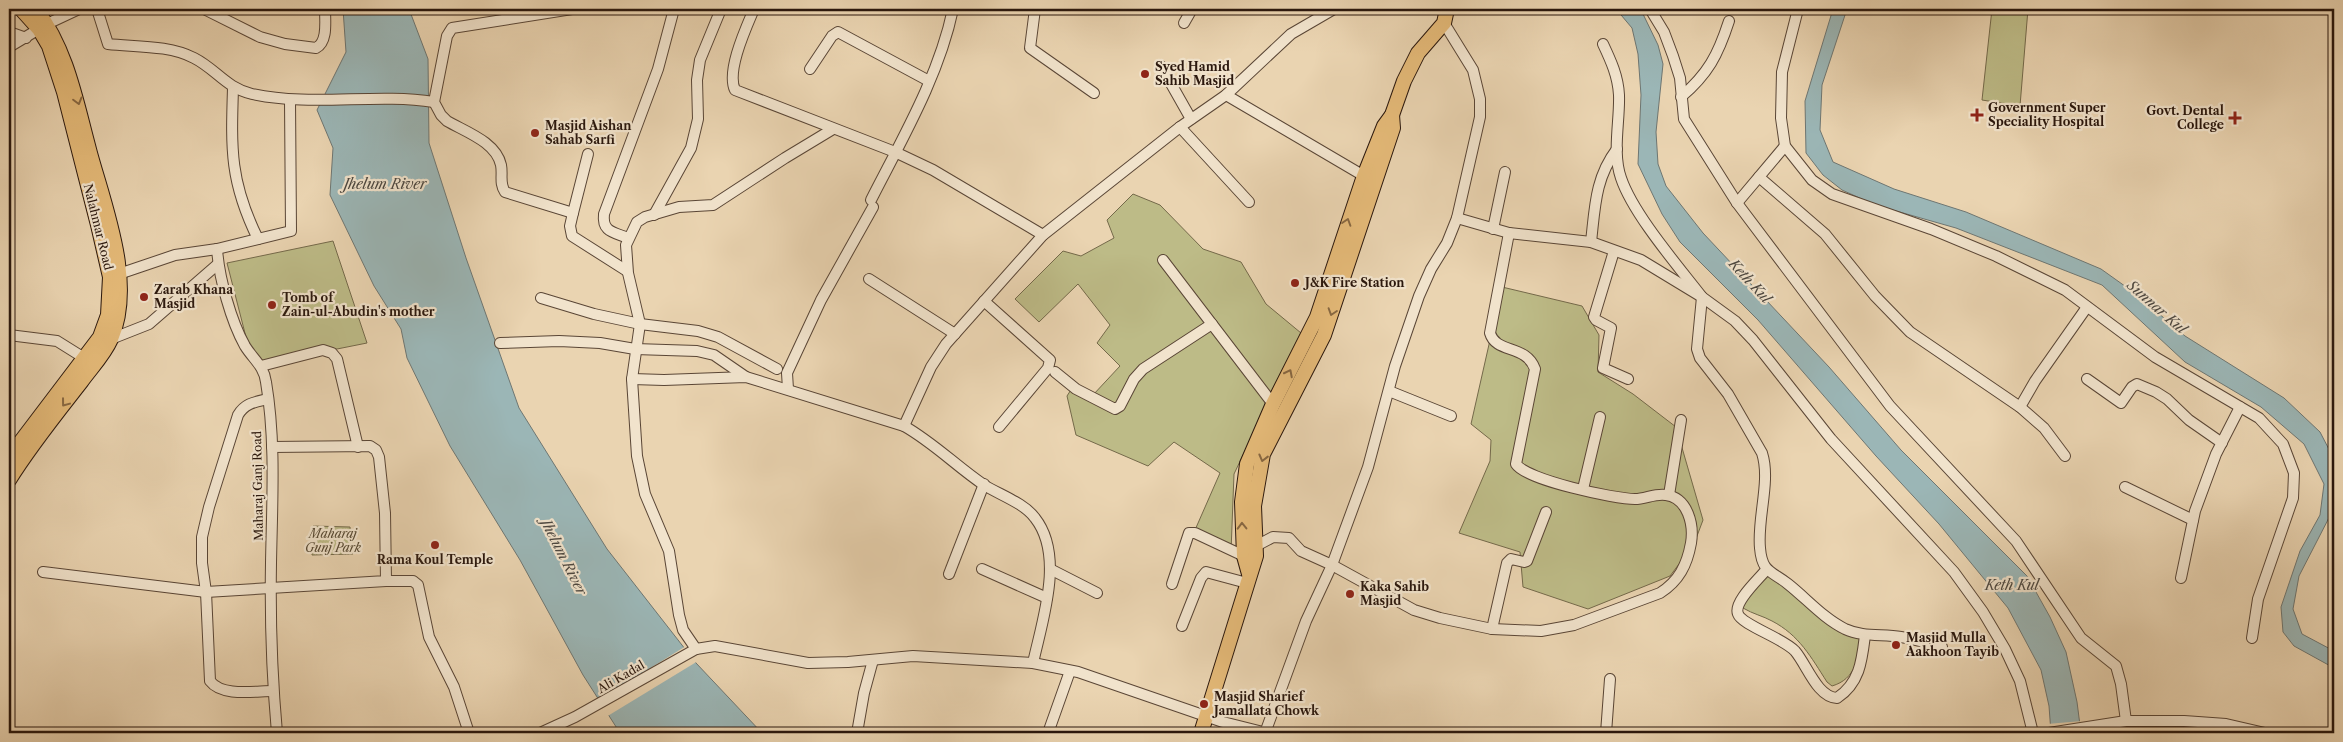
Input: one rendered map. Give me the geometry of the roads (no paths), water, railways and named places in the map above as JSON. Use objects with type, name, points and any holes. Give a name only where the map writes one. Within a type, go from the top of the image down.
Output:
[{"type":"main road","points":[[21,9],[43,26]]},
{"type":"main road","points":[[36,9],[43,26],[63,56],[78,100],[113,237],[117,322],[111,339],[89,361]]},
{"type":"main road","points":[[1248,578],[1244,556],[1242,502],[1247,464],[1273,404],[1317,317],[1364,176],[1384,126],[1392,115],[1404,81],[1418,53],[1444,23],[1447,9]]},
{"type":"main road","points":[[1200,733],[1256,556],[1254,506],[1263,454],[1324,335],[1392,128],[1392,115]]},
{"type":"main road","name":"Nalahmar Road","points":[[9,480],[89,361],[106,325],[114,276]]},
{"type":"main road","name":"Nalahmar Road","points":[[9,457],[89,361]]},
{"type":"street","points":[[9,47],[43,26],[79,9]]},
{"type":"street","points":[[97,9],[108,44],[166,49],[194,58],[233,88],[252,94],[290,100],[432,102]]},
{"type":"street","points":[[204,9],[260,37],[285,44],[316,48],[320,46],[324,37],[325,9]]},
{"type":"street","points":[[572,9],[452,28],[447,36],[432,102],[441,116],[447,121],[493,150],[501,166],[501,182],[505,192],[573,213]]},
{"type":"street","points":[[628,238],[606,229],[603,223],[604,214],[658,69],[674,9]]},
{"type":"street","points":[[654,214],[691,148],[698,120],[697,80],[700,60],[721,9]]},
{"type":"street","points":[[754,9],[742,38],[734,66],[735,90],[895,152],[933,170],[1043,235]]},
{"type":"street","points":[[788,389],[787,373],[821,300],[872,204],[929,81],[941,51],[953,9]]},
{"type":"street","points":[[1035,9],[1030,48],[1094,93]]},
{"type":"street","points":[[1184,23],[1192,9]]},
{"type":"street","points":[[904,426],[931,368],[946,344],[1043,235],[1180,127],[1226,96],[1291,34],[1334,9]]},
{"type":"street","points":[[1650,9],[1664,32],[1680,78],[1684,119],[1737,203],[1890,406],[2016,541],[2081,638],[2116,666],[2121,684],[2126,721]]},
{"type":"street","points":[[1798,9],[1782,72],[1781,118],[1785,146],[1812,180],[1832,194],[1932,229],[1996,256],[2065,290],[2156,357],[2259,418],[2283,444],[2294,473],[2293,498],[2258,599],[2252,638]]},
{"type":"street","points":[[1681,97],[1704,76],[1715,58],[1729,21]]},
{"type":"street","points":[[833,129],[714,205],[679,207],[654,214],[637,222],[628,238],[625,255],[627,271],[640,324],[632,379],[637,456],[645,494],[669,551],[681,623],[696,649],[715,646],[808,663],[913,656],[1033,663],[1070,671],[1205,716],[1266,733],[1306,621],[1332,565],[1368,467],[1389,391],[1419,296],[1431,269],[1447,243],[1457,218],[1480,117],[1480,99],[1473,70],[1444,23]]},
{"type":"street","points":[[9,32],[26,38]]},
{"type":"street","points":[[810,69],[832,36],[838,32],[929,81]]},
{"type":"street","points":[[1603,44],[1614,68],[1619,94],[1617,149],[1620,177],[1635,206],[1702,297],[1697,348],[1700,358],[1728,394],[1762,453],[1765,463],[1760,517],[1760,546],[1761,559],[1766,570],[1786,582],[1830,620],[1846,630],[1865,635],[1904,637],[1942,647]]},
{"type":"street","points":[[1162,66],[1191,120]]},
{"type":"street","points":[[233,88],[233,166],[244,208],[258,239]]},
{"type":"street","points":[[1226,96],[1364,176]]},
{"type":"street","points":[[114,276],[175,255],[217,249],[291,231],[290,100]]},
{"type":"street","points":[[1180,127],[1249,202]]},
{"type":"street","points":[[1737,203],[1785,146]]},
{"type":"street","points":[[1591,242],[1598,185],[1606,164],[1617,149]]},
{"type":"street","points":[[588,154],[570,226],[572,236],[627,271]]},
{"type":"street","points":[[1493,229],[1505,172]]},
{"type":"street","points":[[1759,177],[1825,234],[1875,296],[1910,332],[2020,407],[2044,428],[2065,456]]},
{"type":"street","points":[[1457,218],[1509,233],[1591,242],[1642,260],[1702,297],[1735,321],[1753,340],[1831,439],[1954,572],[1983,612],[2005,649],[2020,681],[2033,733]]},
{"type":"street","points":[[1256,546],[1273,537],[1289,538],[1301,551],[1332,565],[1414,610],[1440,618],[1492,629],[1541,631],[1574,624],[1660,593],[1672,586],[1681,574],[1689,554],[1692,536],[1691,520],[1684,506],[1675,497],[1664,494],[1637,499],[1617,497],[1534,477],[1516,464],[1535,369],[1527,356],[1496,342],[1492,339],[1490,333],[1509,233]]},
{"type":"street","name":"Maharaj Ganj Road","points":[[217,249],[218,264],[230,308],[246,347],[262,366],[266,381],[272,447],[271,587],[273,691],[277,733]]},
{"type":"street","points":[[1614,251],[1594,317],[1611,328],[1603,368],[1628,379]]},
{"type":"street","points":[[1163,260],[1273,404]]},
{"type":"street","points":[[111,339],[149,324],[218,264]]},
{"type":"street","points":[[869,279],[955,334]]},
{"type":"street","points":[[541,298],[594,314],[640,324],[698,331],[718,337],[777,369]]},
{"type":"street","points":[[984,301],[1050,360],[1048,368],[999,427]]},
{"type":"street","points":[[2020,407],[2035,381],[2087,307]]},
{"type":"street","points":[[1055,372],[1076,388],[1115,409],[1120,406],[1134,379],[1143,369],[1212,324]]},
{"type":"street","points":[[9,336],[57,341],[89,361]]},
{"type":"street","points":[[500,344],[559,341],[600,343],[636,349],[697,351],[714,355],[746,377]]},
{"type":"street","points":[[262,366],[323,350],[332,353],[337,359],[358,447]]},
{"type":"street","points":[[632,379],[664,380],[746,377],[904,426],[928,439],[984,484],[1035,517],[1044,534],[1050,569],[1047,598],[1033,663]]},
{"type":"street","points":[[2087,379],[2119,403],[2123,403],[2132,387],[2136,384],[2156,392],[2189,420],[2222,443]]},
{"type":"street","points":[[1389,391],[1451,416]]},
{"type":"street","points":[[268,399],[242,408],[209,507],[202,537],[202,563],[206,592],[210,681],[214,686],[222,690],[273,691]]},
{"type":"street","points":[[2181,578],[2192,520],[2222,443],[2240,407]]},
{"type":"street","points":[[1583,489],[1600,417]]},
{"type":"street","points":[[1669,496],[1681,420]]},
{"type":"street","points":[[272,447],[370,446],[376,450],[379,457],[385,513],[386,581]]},
{"type":"street","points":[[949,574],[984,484]]},
{"type":"street","points":[[2125,487],[2192,520]]},
{"type":"street","points":[[1492,629],[1507,563],[1511,559],[1527,561],[1546,512]]},
{"type":"street","points":[[1172,584],[1189,533],[1195,533],[1244,556]]},
{"type":"street","points":[[982,569],[1047,598]]},
{"type":"street","points":[[1050,569],[1097,593]]},
{"type":"street","points":[[1766,570],[1740,601],[1737,607],[1738,614],[1743,621],[1783,641],[1794,651],[1825,694],[1837,698],[1851,686],[1862,664],[1865,635]]},
{"type":"street","points":[[43,572],[206,592],[271,587],[413,581],[418,585],[429,636],[454,687],[469,733]]},
{"type":"street","points":[[1182,626],[1201,578],[1206,572],[1248,578]]},
{"type":"street","name":"Ali Kadal","points":[[540,733],[575,717],[696,649]]},
{"type":"street","points":[[857,733],[864,693],[873,660]]},
{"type":"street","points":[[1048,733],[1070,671]]},
{"type":"street","points":[[1606,733],[1610,679]]},
{"type":"street","points":[[2049,733],[2092,728],[2126,721],[2184,721],[2226,724],[2265,733]]},
{"type":"water","name":"Jhelum River","points":[[343,9],[409,9],[428,59],[429,143],[466,258],[519,408],[607,549],[696,663],[762,733],[620,733],[583,675],[520,560],[450,446],[407,358],[401,329],[374,286],[330,195],[333,148],[317,110],[346,52]]},
{"type":"water","name":"Keth Kul","points":[[1616,9],[1637,9],[1643,14],[1658,45],[1663,64],[1656,132],[1658,164],[1666,186],[1703,233],[1829,367],[1901,450],[2027,576],[2050,617],[2066,652],[2077,702],[2081,733],[2051,733],[2049,706],[2041,670],[2008,608],[1939,524],[1876,456],[1758,320],[1680,242],[1662,214],[1638,164],[1641,95],[1638,54],[1632,28]]},
{"type":"water","points":[[1833,9],[1847,9],[1822,85],[1820,130],[1833,162],[1894,189],[1966,212],[2101,269],[2136,294],[2185,336],[2284,398],[2320,432],[2334,459],[2334,508],[2299,576],[2293,609],[2302,634],[2334,651],[2334,668],[2294,646],[2283,632],[2281,607],[2300,551],[2320,515],[2324,484],[2304,444],[2261,407],[2185,362],[2102,285],[1956,228],[1875,205],[1842,190],[1823,175],[1806,153],[1805,101]]},
{"type":"place","name":"Syed Hamid Sahib Masjid","points":[[1145,74]]},
{"type":"place","name":"Government Super Speciality Hospital","points":[[1977,115]]},
{"type":"place","name":"Govt. Dental College","points":[[2235,118]]},
{"type":"place","name":"Masjid Aishan Sahab Sarfi","points":[[535,133]]},
{"type":"place","name":"J&K Fire Station","points":[[1295,283]]},
{"type":"place","name":"Zarab Khana Masjid","points":[[144,297]]},
{"type":"place","name":"Tomb of Zain-ul-Abudin's mother","points":[[272,305]]},
{"type":"place","name":"Rama Koul Temple","points":[[435,545]]},
{"type":"place","name":"Kaka Sahib Masjid","points":[[1350,594]]},
{"type":"place","name":"Masjid Mulla Aakhoon Tayib","points":[[1896,645]]},
{"type":"place","name":"Masjid Sharief Jamallata Chowk","points":[[1204,704]]},
{"type":"water label","name":"Sunnar Kul","points":[[2157,307]]},
{"type":"park label","name":"Maharaj Gunj Park","points":[[333,541]]}]
